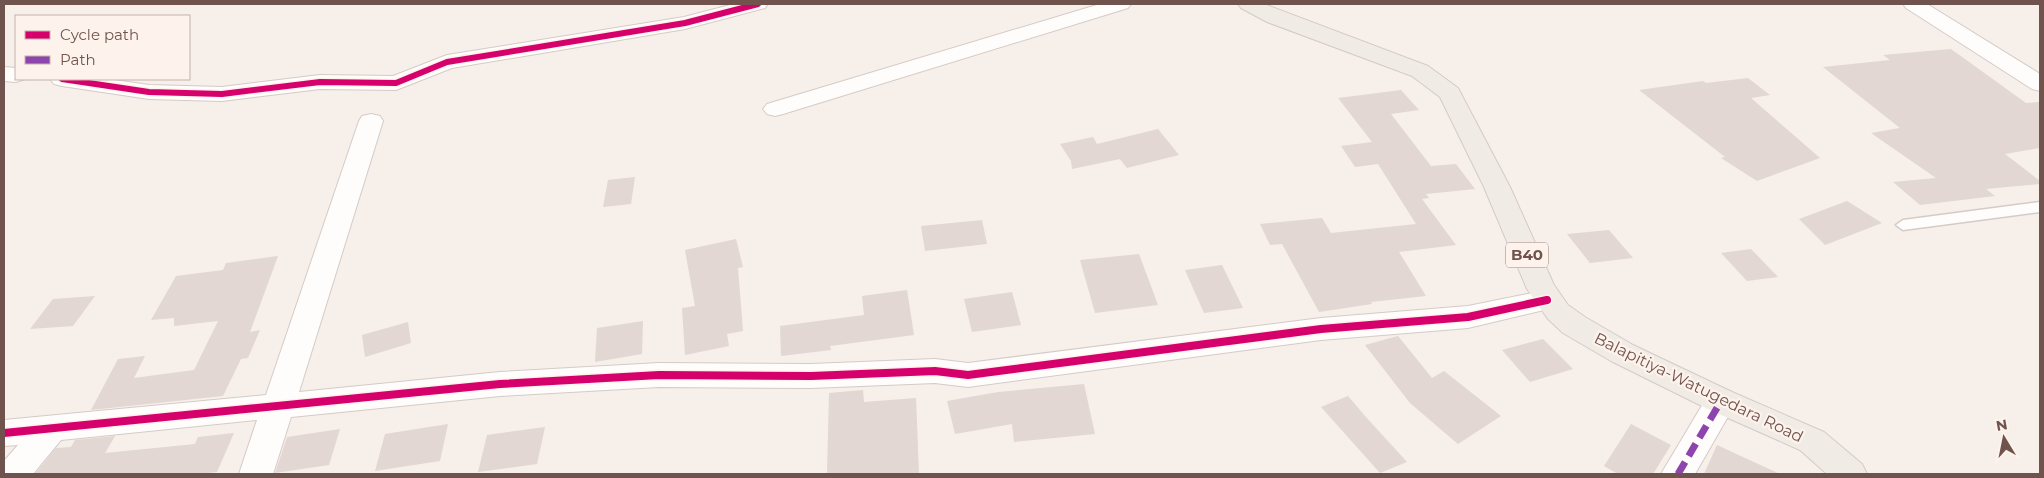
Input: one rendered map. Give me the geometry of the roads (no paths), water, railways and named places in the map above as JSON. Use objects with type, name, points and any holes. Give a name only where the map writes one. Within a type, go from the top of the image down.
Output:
[{"type":"main road","name":"Balapitiya-Watugedara Road","points":[[1248,4],[1420,71],[1450,93],[1497,187],[1547,300],[1574,326],[1622,353],[1721,401],[1812,441],[1850,474]]},
{"type":"street","points":[[69,80],[150,92],[222,94],[320,82],[396,83],[447,62],[685,23],[758,4]]},
{"type":"street","points":[[775,109],[1121,4]]},
{"type":"street","points":[[1912,4],[2040,84]]},
{"type":"street","points":[[256,474],[371,121]]},
{"type":"street","points":[[4,433],[500,384],[659,374],[811,376],[935,371],[968,375],[1321,329],[1468,317],[1547,300]]},
{"type":"street","points":[[1678,474],[1721,401]]},
{"type":"street","points":[[13,474],[51,429]]},
{"type":"lane","points":[[1903,225],[2040,207]]}]
